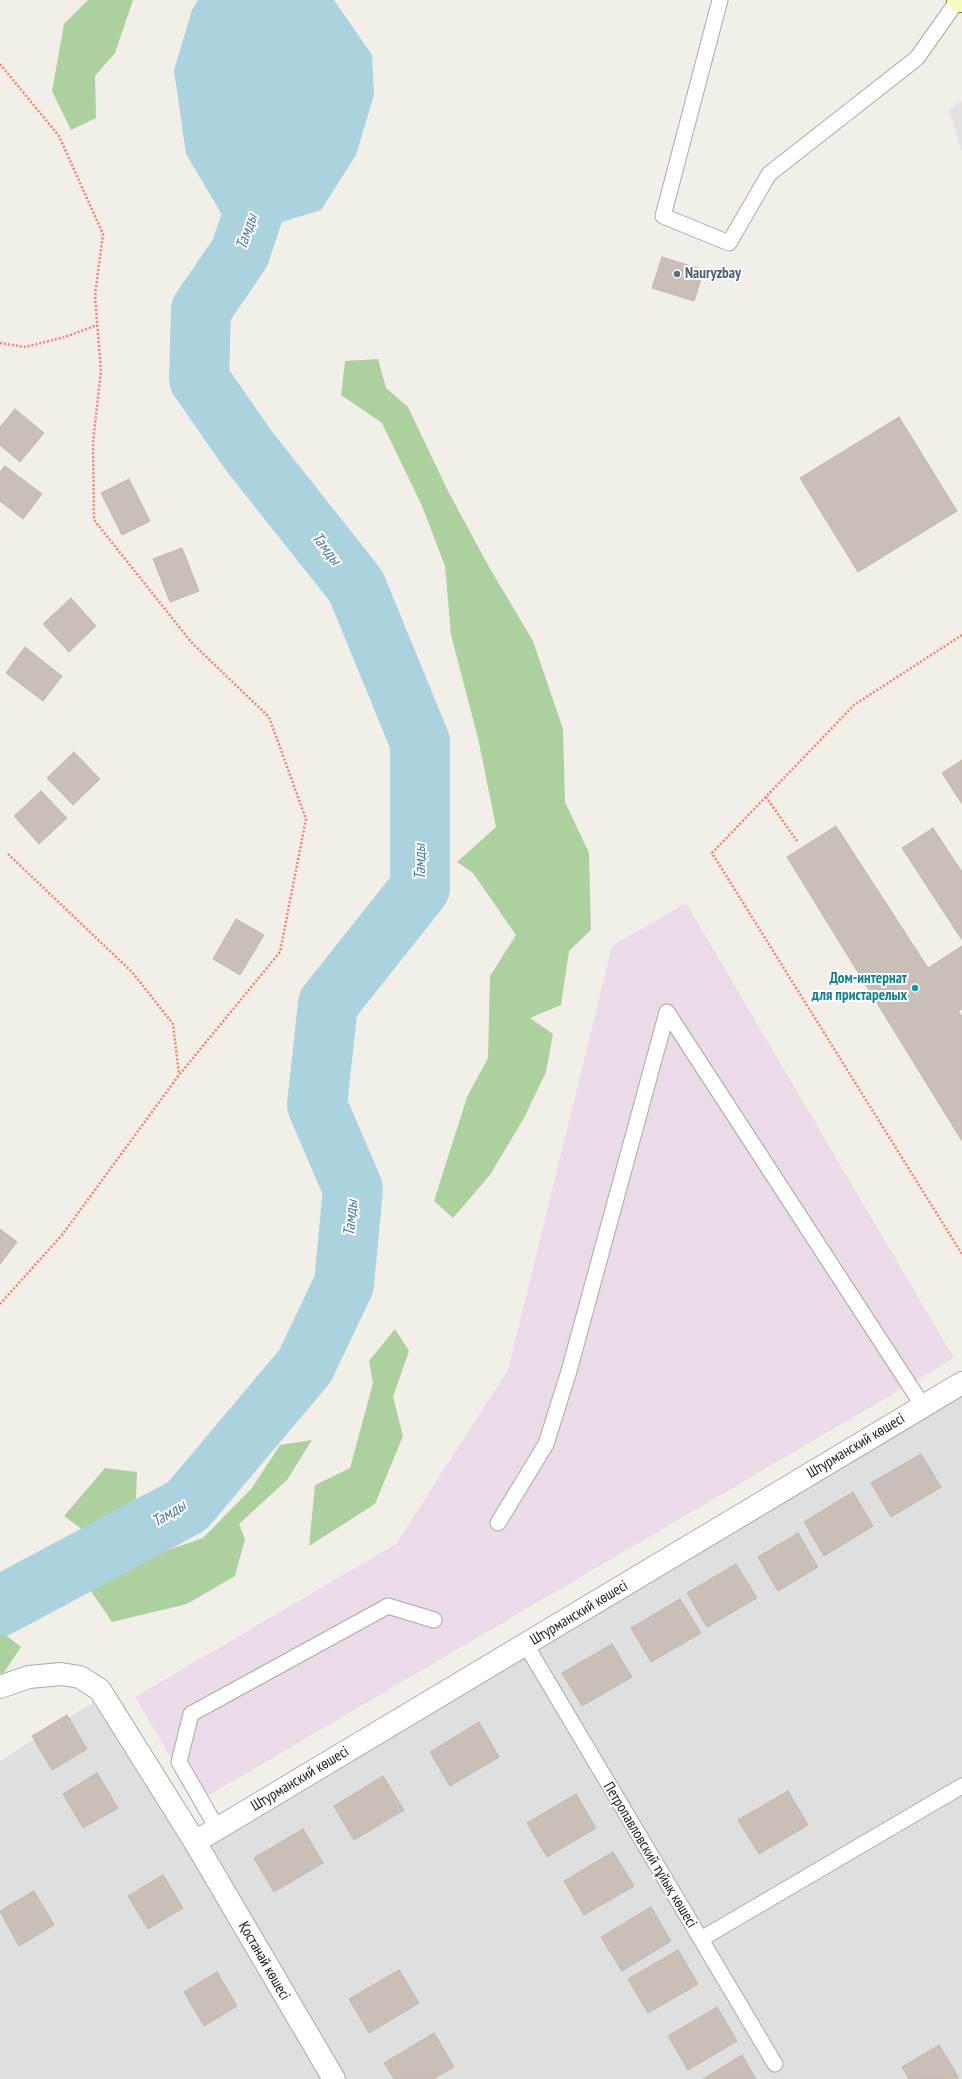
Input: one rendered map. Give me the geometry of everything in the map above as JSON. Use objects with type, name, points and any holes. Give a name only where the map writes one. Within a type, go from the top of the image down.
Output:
[{"type":"main road","points":[[958,0],[962,1]]},
{"type":"street","name":"Штурманский көшесі","points":[[195,1842],[962,1383]]},
{"type":"street","name":"Қостанай көшесі","points":[[0,1687],[29,1678],[61,1674],[80,1677],[100,1690],[195,1842],[334,2079]]},
{"type":"lane","points":[[720,0],[663,216],[729,243],[768,174],[917,58],[958,0]]},
{"type":"lane","points":[[498,1524],[546,1444],[569,1371],[667,1012],[923,1406]]},
{"type":"lane","points":[[217,1828],[179,1762],[191,1714],[388,1606],[434,1620]]},
{"type":"lane","name":"Петропавловский тұйық көшесі","points":[[526,1645],[775,2064]]},
{"type":"lane","points":[[701,1939],[962,1786]]},
{"type":"path","points":[[0,64],[58,136],[103,234],[95,296],[100,371],[93,442],[94,520],[192,643],[269,717],[306,819],[280,952],[179,1075],[62,1235],[0,1304]]},
{"type":"path","points":[[0,344],[25,347],[65,337],[97,325]]},
{"type":"path","points":[[962,635],[854,705],[712,853],[962,1254]]},
{"type":"path","points":[[766,798],[797,841]]},
{"type":"path","points":[[8,854],[132,972],[173,1024],[179,1075]]},
{"type":"shaded area","points":[[962,101],[962,152],[949,110]]},
{"type":"shaded area","points":[[686,903],[954,1358],[197,1802],[135,1697],[396,1544],[508,1370],[612,946]]},
{"type":"shaded area","points":[[962,1383],[962,2079],[0,2079],[0,1761],[97,1700],[189,1842]]},
{"type":"green space","points":[[88,0],[133,0],[115,53],[95,76],[96,118],[71,130],[52,91],[64,24]]},
{"type":"green space","points":[[378,359],[386,388],[408,407],[448,491],[489,567],[533,641],[563,729],[565,802],[589,853],[591,930],[569,951],[561,1005],[530,1018],[553,1034],[546,1072],[524,1118],[490,1175],[453,1218],[434,1201],[467,1097],[488,1058],[490,976],[516,935],[473,873],[457,862],[496,827],[478,738],[451,635],[445,566],[422,506],[382,423],[341,395],[345,361]]},
{"type":"green space","points":[[395,1329],[409,1351],[393,1397],[403,1436],[375,1504],[309,1546],[315,1485],[350,1468],[373,1383],[369,1361]]},
{"type":"green space","points":[[312,1440],[287,1480],[239,1524],[245,1539],[235,1576],[187,1604],[112,1622],[91,1591],[133,1562],[203,1538],[252,1488],[280,1445]]},
{"type":"green space","points":[[105,1468],[137,1472],[136,1499],[109,1520],[87,1533],[64,1516]]},
{"type":"green space","points":[[2,1632],[21,1647],[3,1674],[0,1673],[0,1633]]},
{"type":"water","points":[[198,0],[334,0],[372,55],[374,95],[356,155],[321,210],[272,225],[221,213],[186,154],[174,70],[192,10]]},
{"type":"building","points":[[662,257],[704,270],[694,301],[652,288]]},
{"type":"building","points":[[15,409],[44,433],[20,462],[0,445],[0,427]]},
{"type":"building","points":[[899,417],[957,511],[858,572],[800,478]]},
{"type":"building","points":[[5,466],[42,494],[23,519],[0,501],[0,472]]},
{"type":"building","points":[[129,479],[150,521],[122,535],[101,493]]},
{"type":"building","points":[[182,548],[199,591],[170,602],[153,559]]},
{"type":"building","points":[[71,598],[96,626],[69,652],[43,624]]},
{"type":"building","points":[[25,647],[62,676],[43,701],[6,673]]},
{"type":"building","points":[[74,752],[100,779],[73,805],[47,778]]},
{"type":"building","points":[[962,760],[962,804],[942,773]]},
{"type":"building","points":[[41,791],[67,818],[39,844],[14,816]]},
{"type":"building","name":"Дом-интернат для пристарелых","points":[[836,826],[928,968],[962,946],[962,1009],[958,1011],[962,1017],[962,1141],[787,857]]},
{"type":"building","points":[[933,828],[962,872],[962,940],[902,848]]},
{"type":"building","points":[[236,919],[264,935],[240,975],[213,959]]},
{"type":"building","points":[[0,1229],[17,1242],[0,1264]]},
{"type":"building","points":[[921,1454],[941,1487],[891,1517],[871,1483]]},
{"type":"building","points":[[853,1492],[873,1526],[824,1556],[804,1522]]},
{"type":"building","points":[[798,1533],[818,1567],[778,1591],[758,1557]]},
{"type":"building","points":[[736,1564],[757,1598],[707,1627],[687,1593]]},
{"type":"building","points":[[680,1599],[701,1633],[651,1662],[631,1628]]},
{"type":"building","points":[[612,1644],[632,1677],[582,1706],[562,1673]]},
{"type":"building","points":[[67,1715],[87,1749],[52,1770],[32,1736]]},
{"type":"building","points":[[479,1722],[499,1757],[450,1786],[430,1752]]},
{"type":"building","points":[[97,1773],[118,1808],[83,1828],[63,1794]]},
{"type":"building","points":[[383,1776],[404,1810],[354,1840],[334,1806]]},
{"type":"building","points":[[788,1791],[808,1825],[759,1854],[738,1820]]},
{"type":"building","points":[[576,1794],[596,1828],[547,1857],[527,1823]]},
{"type":"building","points":[[303,1829],[323,1863],[274,1892],[254,1858]]},
{"type":"building","points":[[613,1852],[634,1886],[584,1915],[564,1881]]},
{"type":"building","points":[[163,1875],[183,1908],[148,1929],[128,1896]]},
{"type":"building","points":[[34,1891],[54,1925],[19,1946],[0,1911]]},
{"type":"building","points":[[651,1907],[671,1941],[622,1971],[601,1937]]},
{"type":"building","points":[[678,1950],[698,1984],[648,2013],[628,1979]]},
{"type":"building","points":[[399,1970],[419,2003],[369,2033],[349,1999]]},
{"type":"building","points":[[217,1972],[237,2006],[204,2026],[184,1992]]},
{"type":"building","points":[[717,2007],[737,2041],[688,2070],[668,2036]]},
{"type":"building","points":[[434,2033],[454,2067],[433,2079],[394,2079],[384,2063]]},
{"type":"building","points":[[939,2045],[959,2078],[909,2079],[902,2067]]},
{"type":"building","points":[[742,2055],[756,2079],[703,2079]]},
{"type":"waterway","name":"Тамды","points":[[0,1606],[187,1506],[305,1366],[344,1284],[353,1189],[317,1105],[328,1004],[420,888],[420,742],[356,586],[249,451],[199,379],[201,310],[240,253],[287,112],[266,0]]},
{"type":"place","name":"Nauryzbay","points":[[677,274]]},
{"type":"place","name":"Дом-интернат для пристарелых","points":[[915,988]]}]
